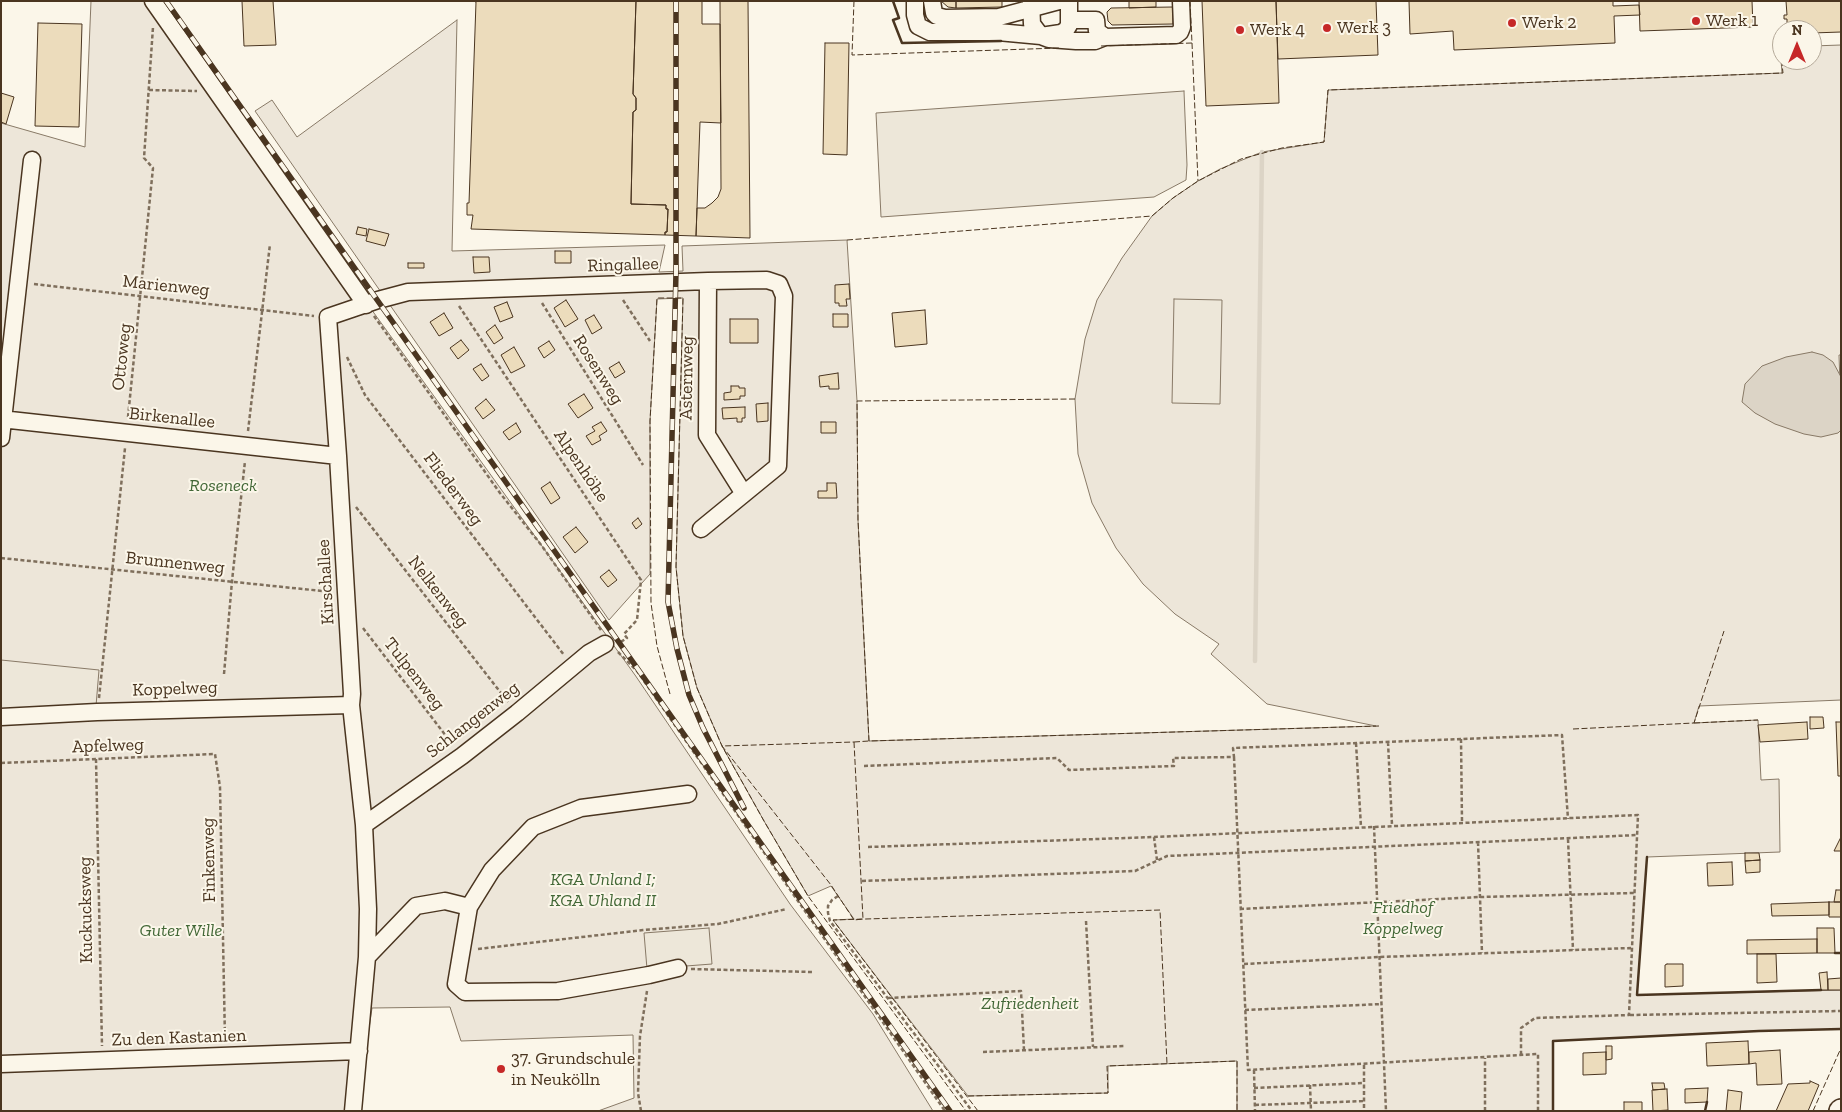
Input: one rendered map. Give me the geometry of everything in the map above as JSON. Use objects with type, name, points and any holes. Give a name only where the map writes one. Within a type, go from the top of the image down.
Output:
[{"type":"street","points":[[915,1],[915,15],[918,26],[930,32],[998,32],[1041,36],[1061,33],[1066,30],[1070,1]]},
{"type":"street","points":[[932,1],[934,13],[945,18],[999,17],[1031,5],[1059,1]]},
{"type":"street","points":[[1031,5],[1032,24],[1041,36],[1048,39],[1076,42],[1095,41],[1105,37],[1176,35],[1182,27],[1181,1]]},
{"type":"street","points":[[156,5],[366,305]]},
{"type":"street","points":[[1068,20],[1096,20],[1097,32],[1105,37]]},
{"type":"street","points":[[1,438],[32,160]]},
{"type":"street","name":"Ringallee","points":[[328,317],[408,292],[614,286],[708,281],[767,280],[779,284],[784,296],[778,466],[701,529]]},
{"type":"street","name":"Asternweg","points":[[708,281],[707,435],[744,494]]},
{"type":"street","points":[[328,317],[338,456]]},
{"type":"street","name":"Birkenallee","points":[[2,420],[338,456]]},
{"type":"street","name":"Kirschallee","points":[[338,456],[352,694],[351,704]]},
{"type":"street","name":"Schlangenweg","points":[[364,825],[462,756],[589,653],[609,645]]},
{"type":"street","points":[[351,704],[364,825],[368,908],[367,957],[353,1111]]},
{"type":"street","name":"Koppelweg","points":[[1,717],[351,704]]},
{"type":"street","points":[[678,968],[558,991],[465,992],[456,984],[469,907],[492,870],[533,827],[581,808],[688,794]]},
{"type":"street","points":[[367,957],[416,906],[445,902],[469,907]]},
{"type":"street","name":"Zu den Kastanien","points":[[1,1064],[359,1051]]},
{"type":"path","name":"Ottoweg","points":[[97,712],[153,168],[144,158],[156,5]]},
{"type":"path","points":[[149,90],[206,92],[215,89]]},
{"type":"path","name":"Marienweg","points":[[18,282],[328,317]]},
{"type":"path","points":[[614,286],[650,342]]},
{"type":"path","name":"Rosenweg","points":[[532,287],[643,465]]},
{"type":"path","name":"Alpenhöhe","points":[[449,290],[641,580],[637,620],[624,634],[626,638],[609,645]]},
{"type":"path","points":[[366,305],[500,493],[542,546],[609,645],[637,671],[945,1111]]},
{"type":"path","name":"Fliederweg","points":[[344,352],[365,395],[573,666]]},
{"type":"path","name":"Nelkenweg","points":[[340,486],[517,713]]},
{"type":"path","name":"Brunnenweg","points":[[1,558],[112,569],[347,600]]},
{"type":"path","name":"Tulpenweg","points":[[347,600],[462,756]]},
{"type":"path","points":[[1538,1111],[1538,1054],[1384,1064],[1248,1070],[1234,748],[1562,735],[1568,819]]},
{"type":"path","points":[[1460,739],[1462,822]]},
{"type":"path","points":[[1388,742],[1392,826]]},
{"type":"path","points":[[1356,743],[1361,827]]},
{"type":"path","name":"Apfelweg","points":[[1,763],[215,754]]},
{"type":"path","name":"Finkenweg","points":[[215,754],[220,787],[226,1057]]},
{"type":"path","points":[[864,766],[1057,758],[1069,770],[1174,766],[1174,758],[1234,757]]},
{"type":"path","name":"Kuckucksweg","points":[[96,759],[102,1060]]},
{"type":"path","points":[[868,847],[1154,837],[1638,815],[1629,1015]]},
{"type":"path","points":[[1374,826],[1386,1111]]},
{"type":"path","points":[[862,881],[1135,871],[1167,856],[1638,835]]},
{"type":"path","points":[[1154,837],[1157,860]]},
{"type":"path","points":[[1568,839],[1573,950]]},
{"type":"path","points":[[1478,842],[1482,953]]},
{"type":"path","points":[[1240,909],[1480,897],[1634,893]]},
{"type":"path","points":[[838,896],[828,906],[830,921],[972,1111]]},
{"type":"path","points":[[461,951],[643,930],[718,924],[787,909]]},
{"type":"path","points":[[1086,922],[1093,1047]]},
{"type":"path","points":[[1244,964],[1631,948]]},
{"type":"path","points":[[678,968],[812,972]]},
{"type":"path","points":[[641,1111],[638,1093],[640,1036],[649,975]]},
{"type":"path","points":[[888,998],[1022,991],[1024,1050]]},
{"type":"path","points":[[1245,1010],[1382,1004]]},
{"type":"path","points":[[1521,1056],[1521,1028],[1535,1018],[1841,1011]]},
{"type":"path","points":[[983,1052],[1125,1046]]},
{"type":"path","points":[[1485,1058],[1485,1111]]},
{"type":"path","points":[[1364,1065],[1364,1111]]},
{"type":"path","points":[[1254,1070],[1255,1111]]},
{"type":"path","points":[[1254,1088],[1364,1084]]},
{"type":"path","points":[[1310,1085],[1311,1111]]},
{"type":"path","points":[[1254,1105],[1364,1101]]},
{"type":"green space","points":[[91,1],[149,1],[635,675],[790,904],[873,1014],[933,1111],[598,1111],[634,1098],[633,1035],[461,1041],[450,1007],[372,1008],[357,1111],[1,1111],[1,123],[85,147]]},
{"type":"green space","points":[[457,20],[452,251],[665,245],[659,272],[683,271],[682,246],[847,240],[857,401],[858,520],[869,741],[1376,726],[1267,704],[1211,654],[1219,644],[1175,614],[1143,584],[1116,548],[1092,503],[1078,454],[1075,399],[1085,339],[1097,300],[1122,258],[1152,216],[1173,198],[1198,181],[1220,169],[1262,152],[1324,142],[1328,90],[1782,73],[1782,70],[1822,70],[1822,46],[1841,45],[1841,355],[1839,355],[1841,414],[1841,700],[1699,706],[1694,723],[1758,720],[1761,780],[1779,779],[1780,852],[1647,857],[1637,995],[1841,990],[1841,1029],[1553,1041],[1553,1111],[1237,1111],[1237,1061],[1108,1066],[1108,1093],[968,1096],[833,920],[854,919],[831,886],[808,896],[722,746],[697,688],[683,636],[676,567],[683,298],[657,299],[650,421],[650,574],[609,620],[255,111],[272,100],[297,137]]},
{"type":"shaded area","points":[[1184,91],[1186,180],[1154,197],[881,217],[876,113]]},
{"type":"shaded area","points":[[1174,299],[1222,300],[1220,404],[1172,403]]},
{"type":"shaded area","points":[[1812,352],[1823,355],[1833,362],[1841,377],[1841,430],[1838,433],[1821,437],[1804,434],[1775,424],[1755,413],[1742,402],[1745,384],[1762,366],[1786,357]]},
{"type":"shaded area","points":[[1,660],[99,670],[96,706],[1,711]]},
{"type":"shaded area","points":[[709,928],[712,964],[647,969],[644,933]]},
{"type":"building","points":[[242,1],[273,1],[276,45],[244,46]]},
{"type":"building","points":[[473,1],[636,1],[633,94],[636,98],[636,110],[633,112],[631,204],[666,205],[666,209],[668,209],[667,232],[665,232],[665,235],[471,229],[473,215],[467,215],[467,203],[469,203],[476,2]]},
{"type":"building","points":[[636,1],[702,1],[702,24],[720,24],[721,123],[700,122],[696,236],[665,235],[665,232],[667,232],[668,209],[666,209],[666,205],[631,204],[633,112],[636,110],[636,98],[633,94]]},
{"type":"building","points":[[720,1],[748,1],[750,238],[696,236],[697,208],[705,208],[712,203],[718,197],[721,189]]},
{"type":"building","points":[[941,1],[956,1],[956,8],[948,7]]},
{"type":"building","points":[[956,1],[1002,1],[1002,7],[956,8]]},
{"type":"building","points":[[1129,1],[1156,1],[1156,7],[1129,8]]},
{"type":"building","name":"Werk 4","points":[[1202,1],[1276,1],[1279,103],[1206,106]]},
{"type":"building","name":"Werk 3","points":[[1276,1],[1376,1],[1378,55],[1278,59]]},
{"type":"building","name":"Werk 2","points":[[1409,1],[1613,1],[1613,6],[1639,5],[1640,15],[1614,16],[1615,43],[1454,50],[1453,31],[1410,34]]},
{"type":"building","name":"Werk 1","points":[[1639,1],[1752,1],[1753,27],[1640,31]]},
{"type":"building","points":[[1786,1],[1841,1],[1841,32],[1822,33],[1822,20],[1784,19],[1784,15],[1787,15]]},
{"type":"building","points":[[1173,7],[1173,24],[1112,25],[1108,21],[1107,12],[1111,8]]},
{"type":"building","points":[[38,23],[82,24],[79,127],[35,126]]},
{"type":"building","points":[[825,43],[849,43],[847,155],[823,154]]},
{"type":"building","points":[[1,93],[14,97],[6,124],[1,122]]},
{"type":"building","points":[[358,227],[367,229],[366,236],[356,234]]},
{"type":"building","points":[[369,229],[389,234],[385,246],[366,241]]},
{"type":"building","points":[[555,251],[571,251],[571,263],[555,263]]},
{"type":"building","points":[[473,257],[489,257],[490,272],[474,273]]},
{"type":"building","points":[[408,263],[424,263],[424,268],[408,268]]},
{"type":"building","points":[[849,284],[850,299],[846,299],[847,306],[839,306],[839,303],[835,303],[835,285]]},
{"type":"building","points":[[566,300],[578,319],[565,327],[554,308]]},
{"type":"building","points":[[507,302],[513,317],[500,322],[494,307]]},
{"type":"building","points":[[925,310],[927,344],[895,347],[892,313]]},
{"type":"building","points":[[444,313],[453,328],[439,336],[430,322]]},
{"type":"building","points":[[833,314],[848,314],[848,327],[833,327]]},
{"type":"building","points":[[594,315],[602,328],[592,334],[585,320]]},
{"type":"building","points":[[730,319],[758,319],[758,343],[730,343]]},
{"type":"building","points":[[495,325],[503,338],[494,344],[486,332]]},
{"type":"building","points":[[461,340],[469,350],[458,359],[450,348]]},
{"type":"building","points":[[549,341],[555,350],[544,358],[538,348]]},
{"type":"building","points":[[514,347],[525,366],[511,373],[501,355]]},
{"type":"building","points":[[619,362],[625,372],[615,378],[609,368]]},
{"type":"building","points":[[481,364],[489,376],[482,381],[473,369]]},
{"type":"building","points":[[838,373],[839,389],[829,389],[829,386],[820,387],[819,376]]},
{"type":"building","points":[[731,386],[745,388],[745,396],[740,396],[740,399],[724,400],[724,393],[731,392]]},
{"type":"building","points":[[584,394],[593,408],[578,418],[568,404]]},
{"type":"building","points":[[486,399],[495,410],[483,419],[475,408]]},
{"type":"building","points":[[768,403],[768,421],[757,422],[756,404]]},
{"type":"building","points":[[745,407],[745,418],[742,418],[742,422],[737,422],[737,418],[723,419],[722,408]]},
{"type":"building","points":[[601,422],[607,431],[599,436],[601,440],[592,445],[586,436],[595,431],[592,427]]},
{"type":"building","points":[[821,422],[836,422],[836,433],[821,433]]},
{"type":"building","points":[[516,423],[521,432],[509,440],[503,432]]},
{"type":"building","points":[[550,482],[560,498],[551,504],[541,488]]},
{"type":"building","points":[[827,483],[836,483],[837,498],[818,498],[818,491],[827,491]]},
{"type":"building","points":[[638,518],[642,524],[636,529],[632,523]]},
{"type":"building","points":[[576,527],[588,542],[575,553],[563,537]]},
{"type":"building","points":[[609,570],[617,580],[608,587],[600,577]]},
{"type":"building","points":[[1810,717],[1823,717],[1824,728],[1810,729]]},
{"type":"building","points":[[1807,722],[1808,739],[1760,742],[1758,725]]},
{"type":"building","points":[[1836,722],[1841,722],[1841,776],[1838,776]]},
{"type":"building","points":[[1841,837],[1841,851],[1834,851]]},
{"type":"building","points":[[1745,853],[1759,853],[1760,860],[1745,861]]},
{"type":"building","points":[[1760,860],[1760,872],[1746,873],[1745,861]]},
{"type":"building","points":[[1732,862],[1733,885],[1708,886],[1707,863]]},
{"type":"building","points":[[1836,890],[1841,890],[1841,902],[1834,902]]},
{"type":"building","points":[[1829,902],[1829,915],[1772,916],[1771,904]]},
{"type":"building","points":[[1829,902],[1841,902],[1841,917],[1829,917]]},
{"type":"building","points":[[1817,928],[1834,928],[1835,953],[1817,953]]},
{"type":"building","points":[[1817,939],[1817,953],[1747,954],[1747,940]]},
{"type":"building","points":[[1757,954],[1776,954],[1777,982],[1757,983]]},
{"type":"building","points":[[1683,964],[1683,986],[1665,987],[1665,965]]},
{"type":"building","points":[[1827,972],[1828,990],[1821,990],[1819,973]]},
{"type":"building","points":[[1841,978],[1841,990],[1828,990],[1828,979]]},
{"type":"building","points":[[1748,1041],[1749,1064],[1707,1066],[1706,1043]]},
{"type":"building","points":[[1606,1046],[1612,1046],[1612,1059],[1606,1060]]},
{"type":"building","points":[[1780,1050],[1782,1084],[1757,1085],[1756,1063],[1749,1064],[1749,1052]]},
{"type":"building","points":[[1606,1052],[1606,1074],[1583,1075],[1583,1053]]},
{"type":"building","points":[[1810,1081],[1819,1085],[1808,1111],[1776,1111],[1788,1084],[1810,1083]]},
{"type":"building","points":[[1652,1083],[1664,1083],[1665,1089],[1653,1090]]},
{"type":"building","points":[[1708,1088],[1707,1102],[1685,1103],[1685,1089]]},
{"type":"building","points":[[1667,1089],[1668,1110],[1653,1111],[1652,1090]]},
{"type":"building","points":[[1728,1090],[1742,1092],[1740,1111],[1726,1111]]},
{"type":"building","points":[[1624,1102],[1642,1102],[1642,1111],[1624,1111]]},
{"type":"waterway","points":[[1255,661],[1262,152]]},
{"type":"railway","points":[[166,1],[950,1111]]},
{"type":"railway","points":[[676,1],[676,272],[668,602],[677,649],[689,695],[703,728],[744,808]]},
{"type":"fence","points":[[854,1],[852,55],[1059,48]]},
{"type":"fence","points":[[1101,46],[1192,43],[1190,1]]},
{"type":"fence","points":[[1192,43],[1198,181]]},
{"type":"fence","points":[[847,240],[1152,216],[1173,198],[1198,181],[1241,159],[1282,148],[1324,142],[1328,90],[1783,73],[1783,70]]},
{"type":"fence","points":[[670,694],[657,646],[651,603],[650,421],[657,298],[683,298],[676,567],[683,636],[697,688],[722,746],[808,896],[966,1111]]},
{"type":"fence","points":[[1075,399],[857,401],[858,520],[869,741],[1379,726]]},
{"type":"fence","points":[[1573,729],[1694,723],[1724,631]]},
{"type":"fence","points":[[1694,723],[1758,720]]},
{"type":"fence","points":[[854,742],[869,741]]},
{"type":"fence","points":[[854,742],[863,919],[854,920],[831,885],[722,746],[854,742]]},
{"type":"fence","points":[[978,1111],[833,920],[1160,910],[1167,1064]]},
{"type":"fence","points":[[1813,1111],[1841,1048]]},
{"type":"fence","points":[[968,1096],[1108,1093],[1107,1066],[1237,1061],[1237,1111]]},
{"type":"wall","points":[[893,1],[899,18],[893,20],[902,43],[1001,41]]},
{"type":"wall","points":[[1647,857],[1637,995],[1821,990]]},
{"type":"wall","points":[[1835,953],[1841,953]]},
{"type":"wall","points":[[1553,1111],[1553,1041],[1841,1029]]},
{"type":"wall","points":[[1705,1111],[1707,1102]]},
{"type":"place","name":"Werk 1","points":[[1696,21]]},
{"type":"place","name":"Werk 2","points":[[1512,23]]},
{"type":"place","name":"Werk 3","points":[[1327,28]]},
{"type":"place","name":"Werk 4","points":[[1240,30]]},
{"type":"place","name":"37. Grundschule in Neukölln","points":[[501,1069]]},
{"type":"park label","name":"Roseneck","points":[[223,486]]},
{"type":"park label","name":"KGA Unland I; KGA Uhland II","points":[[603,890]]},
{"type":"park label","name":"Friedhof Koppelweg","points":[[1403,918]]},
{"type":"park label","name":"Guter Wille","points":[[181,931]]},
{"type":"park label","name":"Zufriedenheit","points":[[1030,1004]]}]
